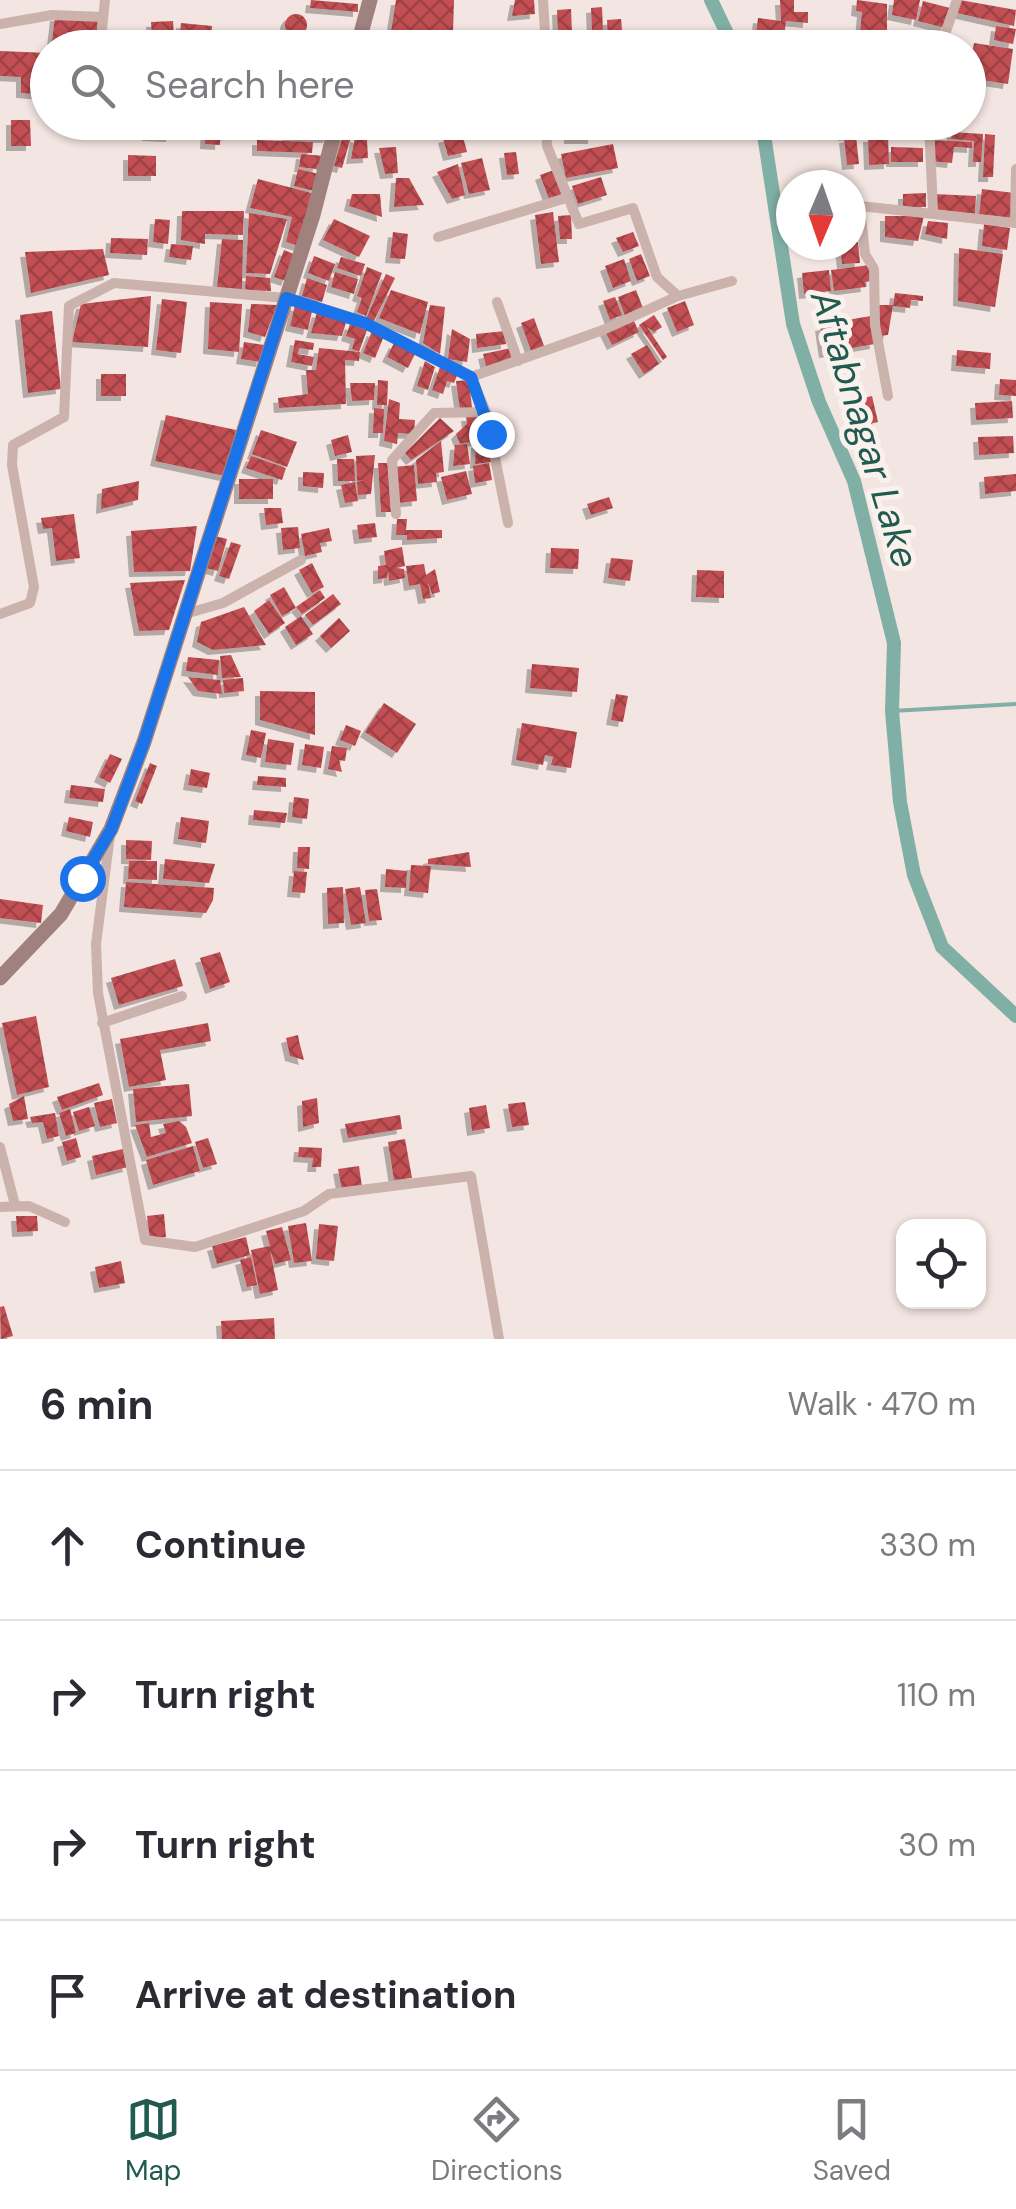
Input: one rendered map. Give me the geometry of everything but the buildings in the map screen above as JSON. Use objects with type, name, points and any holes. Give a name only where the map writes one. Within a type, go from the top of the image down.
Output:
[{"type":"street","points":[[102,30],[106,0]]},
{"type":"street","points":[[362,30],[370,0]]},
{"type":"street","points":[[544,0],[545,30]]},
{"type":"street","points":[[946,30],[957,0]]},
{"type":"street","points":[[0,24],[52,15],[104,17]]},
{"type":"street","points":[[0,978],[61,914],[111,830],[144,742],[333,140]]},
{"type":"street","points":[[546,140],[566,198],[580,224],[633,208],[656,277],[678,296]]},
{"type":"street","points":[[929,140],[933,211]]},
{"type":"street","points":[[888,396],[876,325],[874,268],[865,254],[860,206],[1016,223],[1016,169]]},
{"type":"street","points":[[438,237],[566,198]]},
{"type":"street","points":[[471,377],[603,330],[678,296],[732,281]]},
{"type":"street","points":[[0,614],[30,603],[34,586],[12,465],[14,445],[64,417],[69,306],[114,284],[286,298],[365,323],[471,377],[486,412],[508,523]]},
{"type":"street","points":[[497,302],[518,360]]},
{"type":"street","points":[[396,514],[392,460],[434,414],[486,412]]},
{"type":"street","points":[[184,614],[223,604],[301,560]]},
{"type":"street","points":[[111,830],[96,944],[102,1022],[144,1240],[195,1247],[304,1212],[328,1194],[472,1176],[499,1339]]},
{"type":"street","points":[[102,1022],[182,996]]},
{"type":"street","points":[[0,1147],[15,1205]]},
{"type":"street","points":[[0,1207],[29,1206],[65,1222]]},
{"type":"waterway","name":"Aftabnagar Lake","points":[[711,0],[725,30]]},
{"type":"waterway","name":"Aftabnagar Lake","points":[[765,140],[793,324],[819,402],[854,481],[894,643],[892,711],[900,802],[914,875],[942,947],[1016,1016]]},
{"type":"waterway","points":[[892,711],[1016,704]]},
{"type":"route","points":[[82,878],[111,830],[144,742],[286,298],[365,323],[471,377],[491,434]]}]
